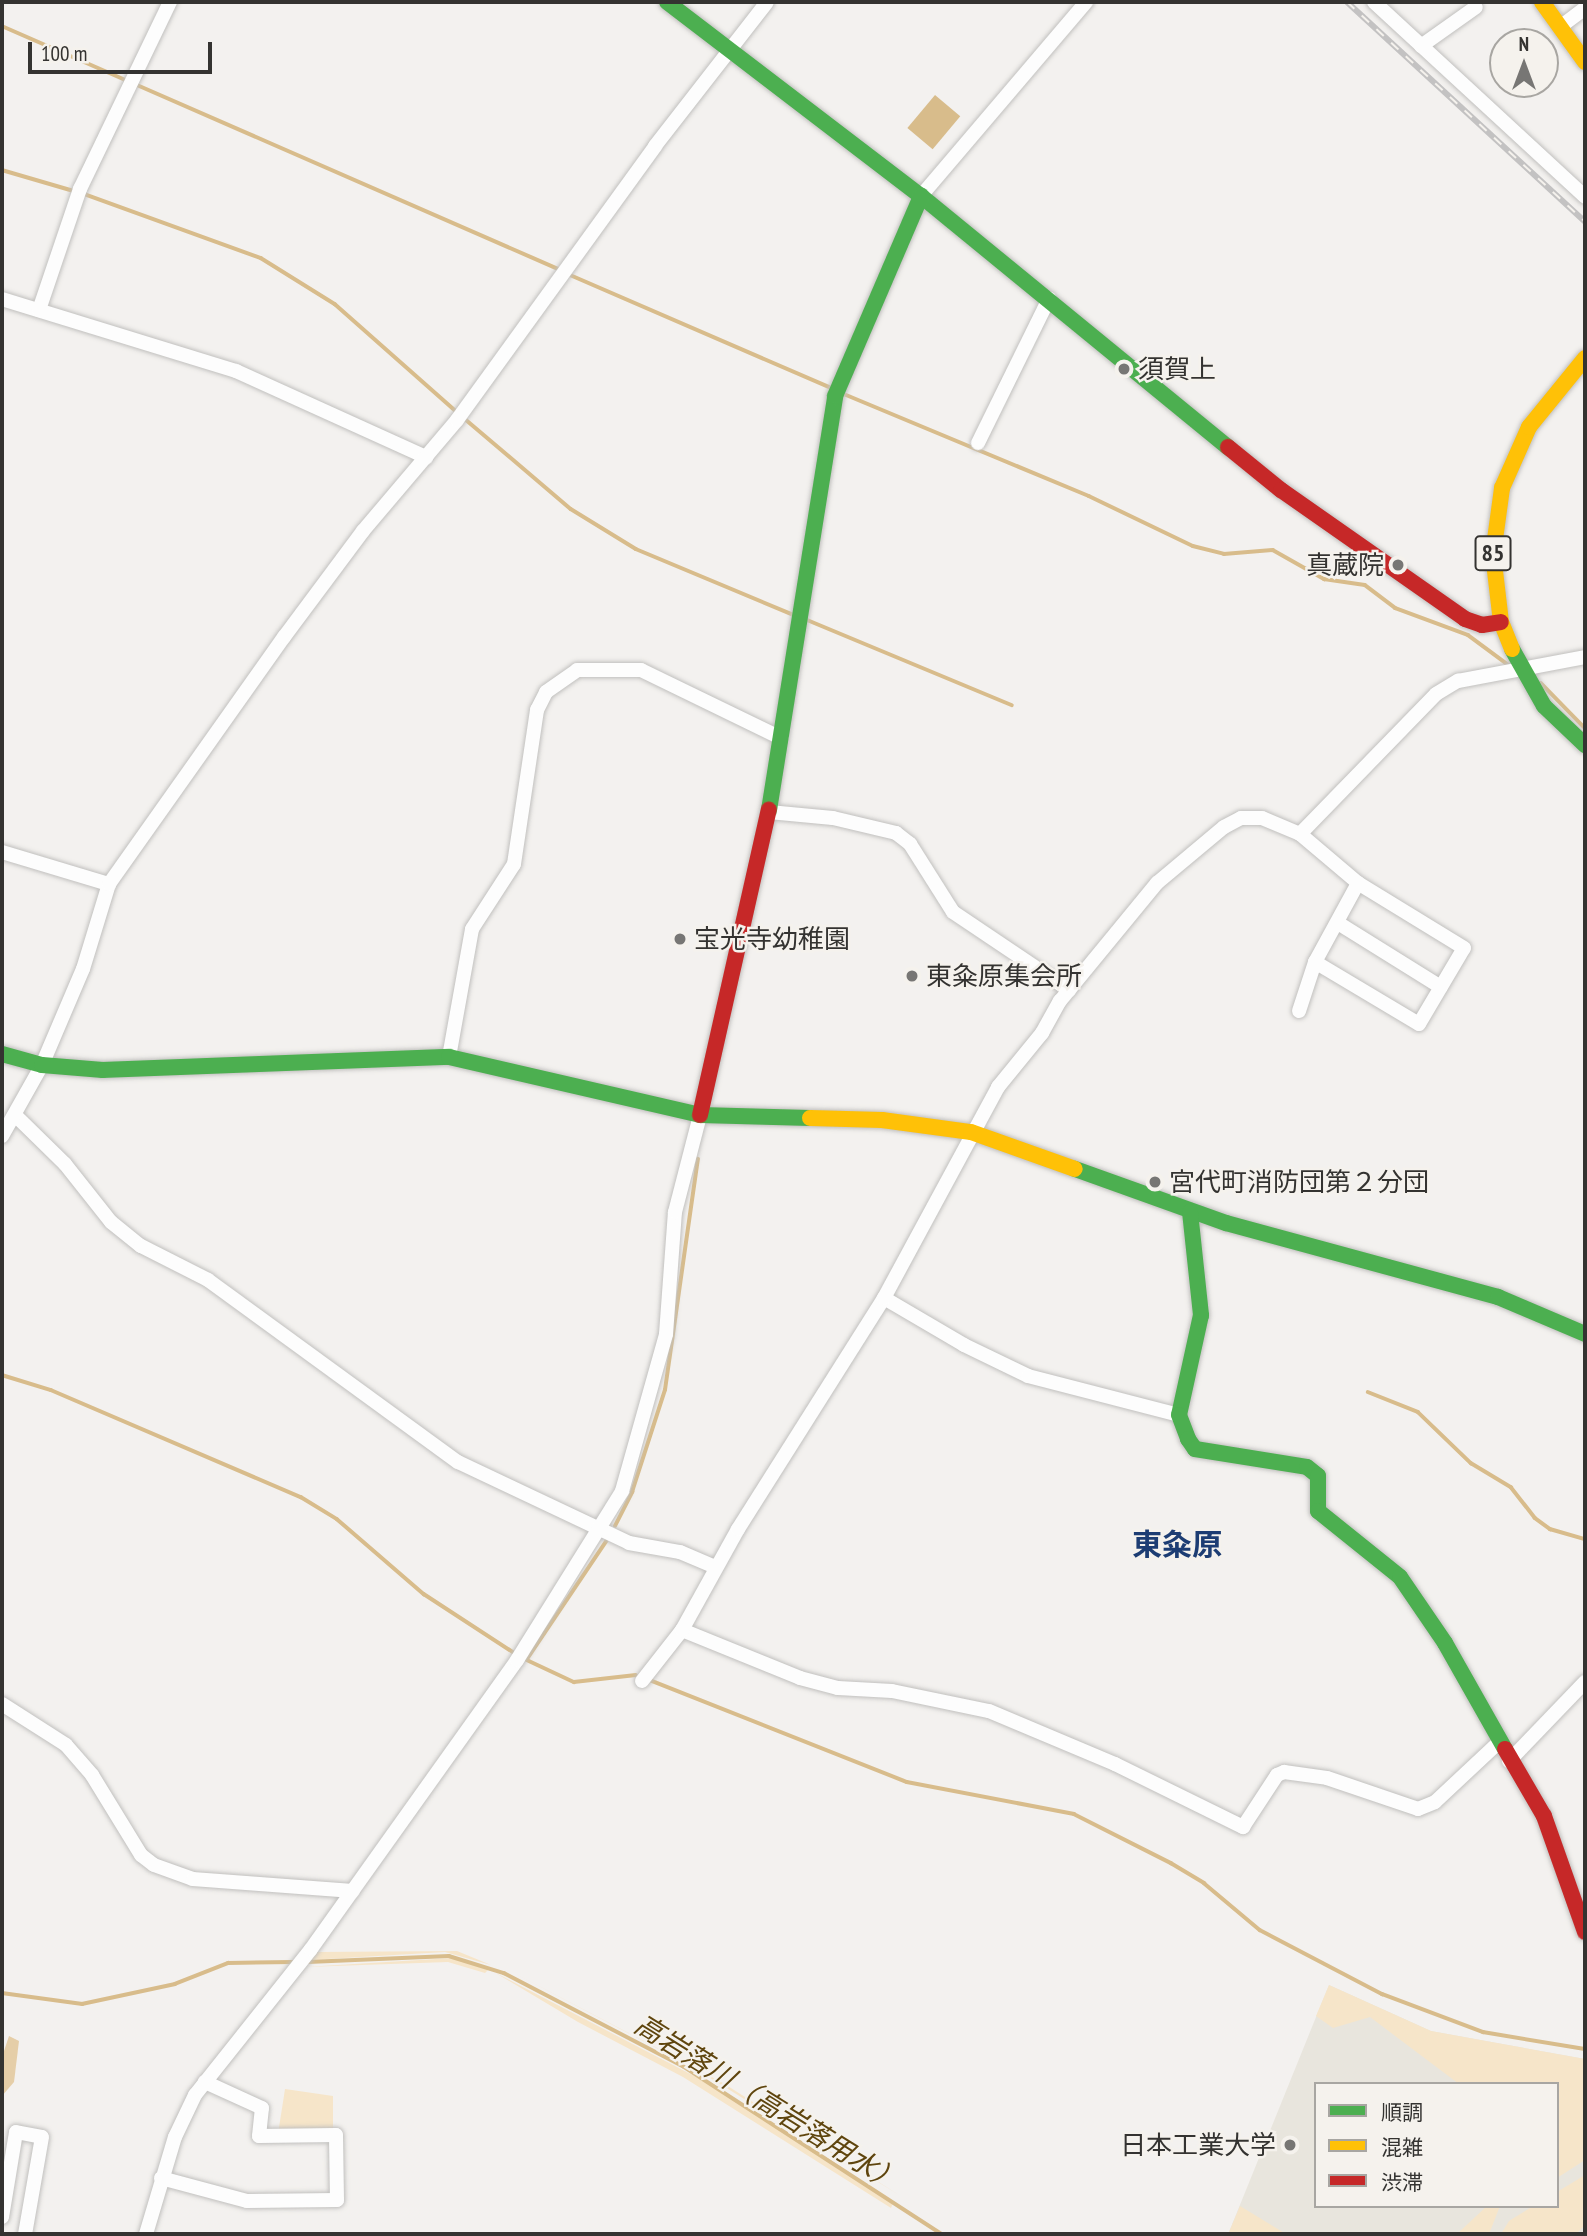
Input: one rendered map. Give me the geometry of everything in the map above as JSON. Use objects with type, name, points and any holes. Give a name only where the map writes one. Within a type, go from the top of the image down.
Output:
[{"type":"street","points":[[39,310],[80,189],[170,2]]},
{"type":"street","points":[[667,2],[921,196],[1292,498],[1465,620],[1482,625],[1501,622]]},
{"type":"street","points":[[2,1136],[42,1065],[94,941],[108,884],[284,637],[426,457],[729,49],[767,2]]},
{"type":"street","points":[[146,2234],[160,2178],[175,2137],[205,2082],[312,1950],[517,1660],[602,1529],[622,1491],[637,1447],[666,1334],[676,1212],[769,812],[764,790],[781,738],[835,396],[921,196],[1086,2]]},
{"type":"street","points":[[1374,2],[1585,197]]},
{"type":"street","points":[[1542,2],[1585,62]]},
{"type":"street","points":[[1422,46],[1476,7]]},
{"type":"street","points":[[1560,27],[1585,8]]},
{"type":"street","points":[[2,299],[236,371],[426,457]]},
{"type":"street","points":[[978,443],[1049,299]]},
{"type":"street","name":"85","points":[[1585,358],[1529,426],[1503,488],[1493,554],[1501,622],[1520,667],[1544,706],[1585,745]]},
{"type":"street","points":[[1300,834],[1436,694],[1458,681],[1520,667],[1585,657]]},
{"type":"street","points":[[449,1057],[472,929],[514,864],[537,710],[547,692],[577,670],[641,670],[781,738]]},
{"type":"street","points":[[769,812],[832,818],[896,833],[910,844],[953,912],[1069,990]]},
{"type":"street","points":[[642,1681],[682,1630],[715,1566],[884,1298],[971,1132],[1069,990],[1157,883],[1224,827],[1241,818],[1262,818],[1300,834],[1358,883],[1464,948],[1419,1024],[1315,962]]},
{"type":"street","points":[[2,852],[108,884]]},
{"type":"street","points":[[1300,1011],[1315,962],[1358,883]]},
{"type":"street","points":[[1338,923],[1441,987]]},
{"type":"street","points":[[2,1054],[42,1065],[103,1070],[449,1057],[700,1115],[882,1120],[971,1132],[1190,1212],[1498,1297],[1585,1334]]},
{"type":"street","points":[[15,1115],[65,1164],[111,1222],[141,1246],[208,1280],[458,1462],[639,1546],[666,1548],[715,1566]]},
{"type":"street","points":[[1190,1212],[1200,1315],[1179,1415],[1195,1449],[1299,1465],[1318,1476],[1318,1511],[1383,1559],[1400,1577],[1445,1643],[1498,1743],[1544,1816],[1585,1932]]},
{"type":"street","points":[[884,1298],[1028,1376],[1179,1415]]},
{"type":"street","points":[[682,1630],[800,1678],[838,1688],[892,1691],[989,1711],[1115,1763],[1243,1827],[1277,1775],[1283,1772],[1327,1779],[1418,1809],[1435,1802],[1498,1743]]},
{"type":"street","points":[[1509,1761],[1585,1682]]},
{"type":"street","points":[[2,1704],[66,1745],[92,1775],[141,1855],[154,1865],[193,1879],[353,1891]]},
{"type":"street","points":[[160,2178],[247,2201],[337,2200],[336,2135],[259,2136],[262,2108],[205,2082]]},
{"type":"street","points":[[2,2217],[16,2132],[42,2137],[25,2234]]},
{"type":"shaded area","points":[[935,95],[960,116],[933,149],[907,128]]},
{"type":"shaded area","points":[[457,1951],[491,1965],[445,1952],[310,1960],[315,1952]]},
{"type":"shaded area","points":[[452,1958],[488,1970],[485,1973],[448,1962],[305,1967]]},
{"type":"shaded area","points":[[494,1972],[725,2092],[893,2203],[891,2208],[683,2077],[578,2022]]},
{"type":"shaded area","name":"日本工業大学","points":[[1329,1985],[1431,2031],[1585,2059],[1585,2234],[1229,2232]]},
{"type":"shaded area","points":[[1329,1985],[1431,2031],[1585,2059],[1585,2160],[1559,2177],[1559,2082],[1456,2082],[1370,2017],[1333,2028],[1316,2016]]},
{"type":"shaded area","points":[[9,2036],[19,2041],[14,2082],[2,2096],[2,2057]]},
{"type":"shaded area","points":[[692,2066],[723,2083],[899,2195]]},
{"type":"shaded area","points":[[285,2089],[333,2096],[333,2133],[278,2134]]},
{"type":"shaded area","points":[[1585,2175],[1585,2225],[1576,2234],[1501,2234],[1509,2221],[1530,2208],[1559,2208],[1559,2191]]},
{"type":"shaded area","points":[[1240,2206],[1286,2234],[1229,2232]]},
{"type":"shaded area","points":[[1485,2208],[1499,2208],[1489,2234],[1457,2234]]},
{"type":"waterway","points":[[2,26],[128,81]]},
{"type":"waterway","points":[[135,84],[561,270]]},
{"type":"waterway","points":[[2,170],[77,192]]},
{"type":"waterway","points":[[84,194],[261,258],[335,304],[458,413]]},
{"type":"waterway","points":[[568,274],[831,388]]},
{"type":"waterway","points":[[844,394],[1089,496],[1193,546],[1224,554],[1273,550],[1324,579],[1365,585],[1395,608],[1468,635],[1510,666]]},
{"type":"waterway","points":[[464,418],[571,509],[636,549],[794,615]]},
{"type":"waterway","points":[[805,619],[1012,705]]},
{"type":"waterway","points":[[1541,683],[1585,728]]},
{"type":"waterway","points":[[615,1526],[632,1492],[665,1390],[698,1159]]},
{"type":"waterway","points":[[2,1375],[51,1390],[301,1497],[337,1519],[424,1594],[513,1652]]},
{"type":"waterway","points":[[1368,1392],[1418,1412],[1471,1463],[1511,1487],[1535,1518],[1550,1529],[1585,1539]]},
{"type":"waterway","points":[[607,1541],[527,1660],[574,1682],[636,1675]]},
{"type":"waterway","points":[[652,1681],[907,1782],[1074,1814],[1171,1863],[1204,1883],[1260,1930],[1382,1994],[1483,2032],[1585,2049]]},
{"type":"waterway","name":"高岩落川（高岩落用水）","points":[[308,1962],[449,1956],[504,1973],[683,2066],[942,2234]]},
{"type":"waterway","name":"高岩落川（高岩落用水）","points":[[2,1993],[82,2004],[175,1984],[228,1963],[293,1962]]},
{"type":"railway","points":[[1347,2],[1585,222]]},
{"type":"traffic: fast","points":[[667,2],[921,196],[1228,447]]},
{"type":"traffic: fast","points":[[769,810],[835,396],[921,196]]},
{"type":"traffic: fast","points":[[1512,649],[1544,706],[1585,745]]},
{"type":"traffic: fast","points":[[2,1054],[42,1065],[103,1070],[449,1057],[700,1115],[810,1118]]},
{"type":"traffic: fast","points":[[1075,1169],[1226,1223],[1498,1297],[1585,1334]]},
{"type":"traffic: fast","points":[[1190,1212],[1201,1315],[1179,1415],[1188,1439],[1195,1449],[1307,1467],[1318,1476],[1318,1511],[1400,1577],[1445,1643],[1505,1749]]},
{"type":"traffic: slow","points":[[1542,2],[1585,62]]},
{"type":"traffic: slow","points":[[1512,649],[1501,622],[1493,554],[1502,488],[1529,427],[1585,358]]},
{"type":"traffic: slow","points":[[810,1118],[882,1120],[971,1132],[1075,1169]]},
{"type":"traffic: jam","points":[[1228,447],[1281,490],[1465,619],[1482,625],[1501,622]]},
{"type":"traffic: jam","points":[[700,1115],[769,810]]},
{"type":"traffic: jam","points":[[1505,1749],[1544,1816],[1585,1932]]},
{"type":"place","name":"須賀上","points":[[1124,369]]},
{"type":"place","name":"真蔵院","points":[[1398,565]]},
{"type":"place","name":"宝光寺幼稚園","points":[[680,939]]},
{"type":"place","name":"東粂原集会所","points":[[912,976]]},
{"type":"place","name":"宮代町消防団第２分団","points":[[1155,1182]]},
{"type":"place","name":"日本工業大学","points":[[1290,2145]]},
{"type":"district","name":"東粂原","points":[[1177,1544]]}]
